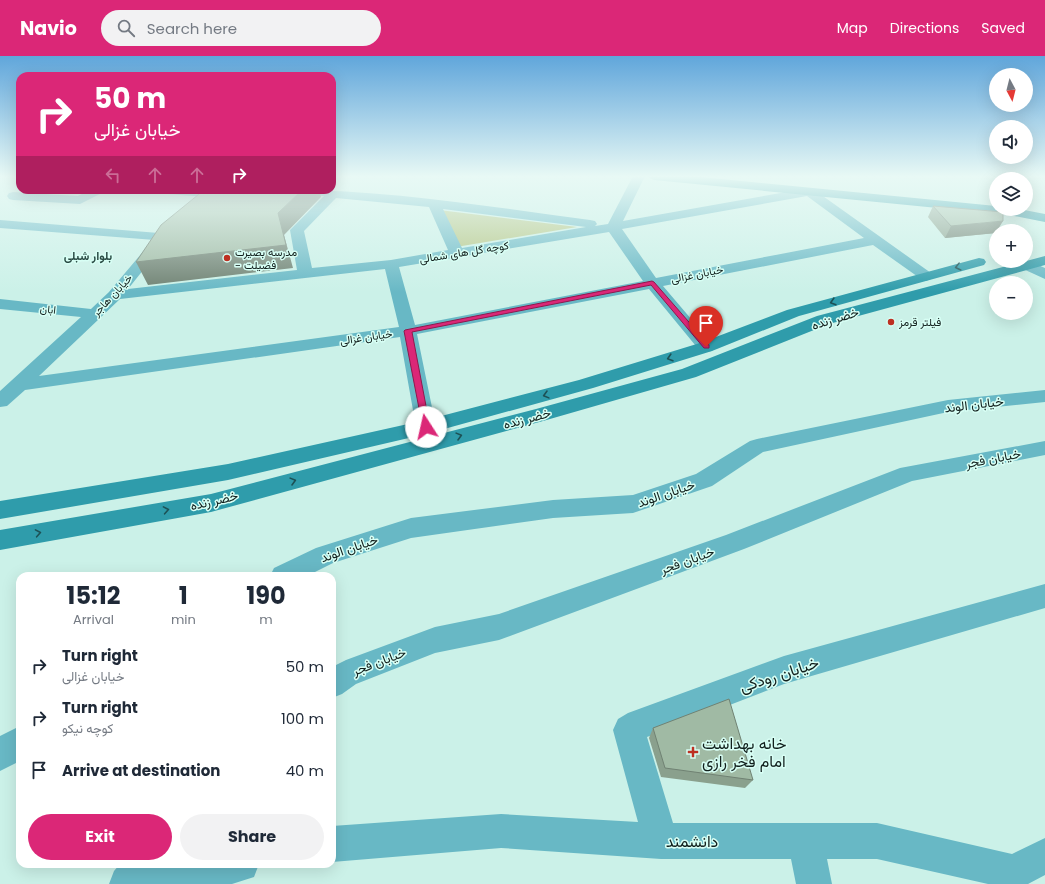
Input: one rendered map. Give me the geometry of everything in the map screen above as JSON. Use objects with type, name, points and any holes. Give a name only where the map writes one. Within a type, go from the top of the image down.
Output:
[{"type":"street","points":[[306,273],[297,230],[312,215]]},
{"type":"street","points":[[439,215],[457,253]]},
{"type":"street","points":[[517,215],[613,227],[652,283],[706,347]]},
{"type":"street","points":[[613,227],[619,215]]},
{"type":"street","name":"کوچه گل های شمالی","points":[[116,295],[391,264],[613,227],[668,215]]},
{"type":"street","points":[[844,215],[926,276]]},
{"type":"street","points":[[1028,215],[1045,218]]},
{"type":"street","name":"خیابان هاجر","points":[[0,224],[172,232],[156,245],[116,295],[0,401]]},
{"type":"street","name":"خیابان غزالی","points":[[19,385],[408,331],[876,240]]},
{"type":"street","name":"خضر زنده","points":[[0,510],[228,472],[426,427],[586,384],[706,347],[793,313],[989,260]]},
{"type":"street","points":[[1036,262],[1045,274]]},
{"type":"street","name":"خضر زنده","points":[[0,540],[211,503],[536,416],[689,373],[823,320],[1036,262]]},
{"type":"street","points":[[391,264],[408,331],[426,427]]},
{"type":"street","name":"ابان","points":[[0,304],[95,314]]},
{"type":"street","name":"خیابان الوند","points":[[291,572],[325,555],[411,528],[553,509],[633,504],[704,480],[757,446],[948,406],[1045,396]]},
{"type":"street","name":"خیابان فجر","points":[[336,681],[346,674],[435,640],[500,627],[735,542],[908,474],[1045,448]]},
{"type":"street","name":"خیابان رودکی","points":[[661,841],[628,730],[639,724],[784,670],[1045,596]]},
{"type":"street","points":[[0,755],[16,745]]},
{"type":"street","name":"دانشمند","points":[[336,844],[501,831],[661,841],[876,841],[1014,872],[1045,856]]},
{"type":"street","points":[[806,841],[814,884]]},
{"type":"street","points":[[127,884],[139,868]]},
{"type":"street","points":[[150,884],[223,868]]},
{"type":"green space","points":[[441,215],[477,215],[577,227],[456,247]]},
{"type":"building","points":[[174,215],[278,215],[286,245],[136,262],[161,225]]},
{"type":"building","points":[[941,215],[1003,216],[1003,221],[951,226]]},
{"type":"building","name":"خانه بهداشت امام فخر رازی","points":[[729,699],[753,780],[665,768],[653,728]]},
{"type":"place","name":"مدرسه بصیرت - فضیلت","points":[[227,258]]},
{"type":"place","name":"فیلتر قرمز","points":[[891,322]]},
{"type":"place","name":"خانه بهداشت امام فخر رازی","points":[[693,752]]},
{"type":"district","name":"بلوار شبلی","points":[[88,256]]},
{"type":"route","points":[[426,427],[408,331],[652,283],[706,347]]}]
